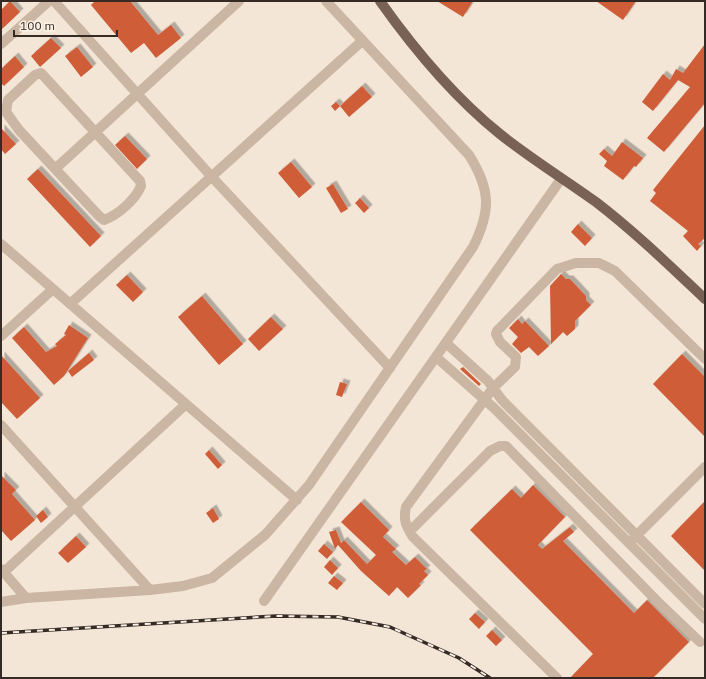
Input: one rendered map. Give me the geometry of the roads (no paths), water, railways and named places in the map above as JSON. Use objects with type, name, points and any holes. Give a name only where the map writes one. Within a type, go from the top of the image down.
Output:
[{"type":"main road","points":[[380,1],[401,30],[440,76],[499,134],[622,223],[705,299]]},
{"type":"street","points":[[1,44],[49,1]]},
{"type":"street","points":[[54,1],[211,176],[390,368]]},
{"type":"street","points":[[55,169],[239,1]]},
{"type":"street","points":[[1,602],[26,598],[150,590],[183,586],[212,578],[265,535],[309,485],[473,247],[482,228],[486,208],[486,191],[480,173],[469,155],[326,1]]},
{"type":"street","points":[[70,304],[362,41]]},
{"type":"street","points":[[41,73],[46,76],[96,132],[140,181],[141,186],[138,193],[113,217],[104,220],[19,130],[6,112],[8,100],[35,75],[41,73]]},
{"type":"street","points":[[264,601],[561,179]]},
{"type":"street","points":[[1,244],[297,500]]},
{"type":"street","points":[[557,678],[410,532],[405,524],[404,517],[406,507],[493,388],[516,363],[516,357],[500,342],[497,337],[497,332],[557,269],[576,263],[599,263],[615,271],[705,359]]},
{"type":"street","points":[[1,336],[53,289]]},
{"type":"street","points":[[446,343],[488,381],[502,400],[705,604]]},
{"type":"street","points":[[436,357],[494,408],[705,620]]},
{"type":"street","points":[[26,598],[2,571],[76,508],[186,404]]},
{"type":"street","points":[[1,424],[150,590]]},
{"type":"street","points":[[410,532],[490,451],[500,446],[506,446],[657,601],[700,642]]},
{"type":"street","points":[[629,543],[705,467]]},
{"type":"railway","points":[[1,633],[276,616],[338,617],[390,627],[459,658],[490,678]]}]
